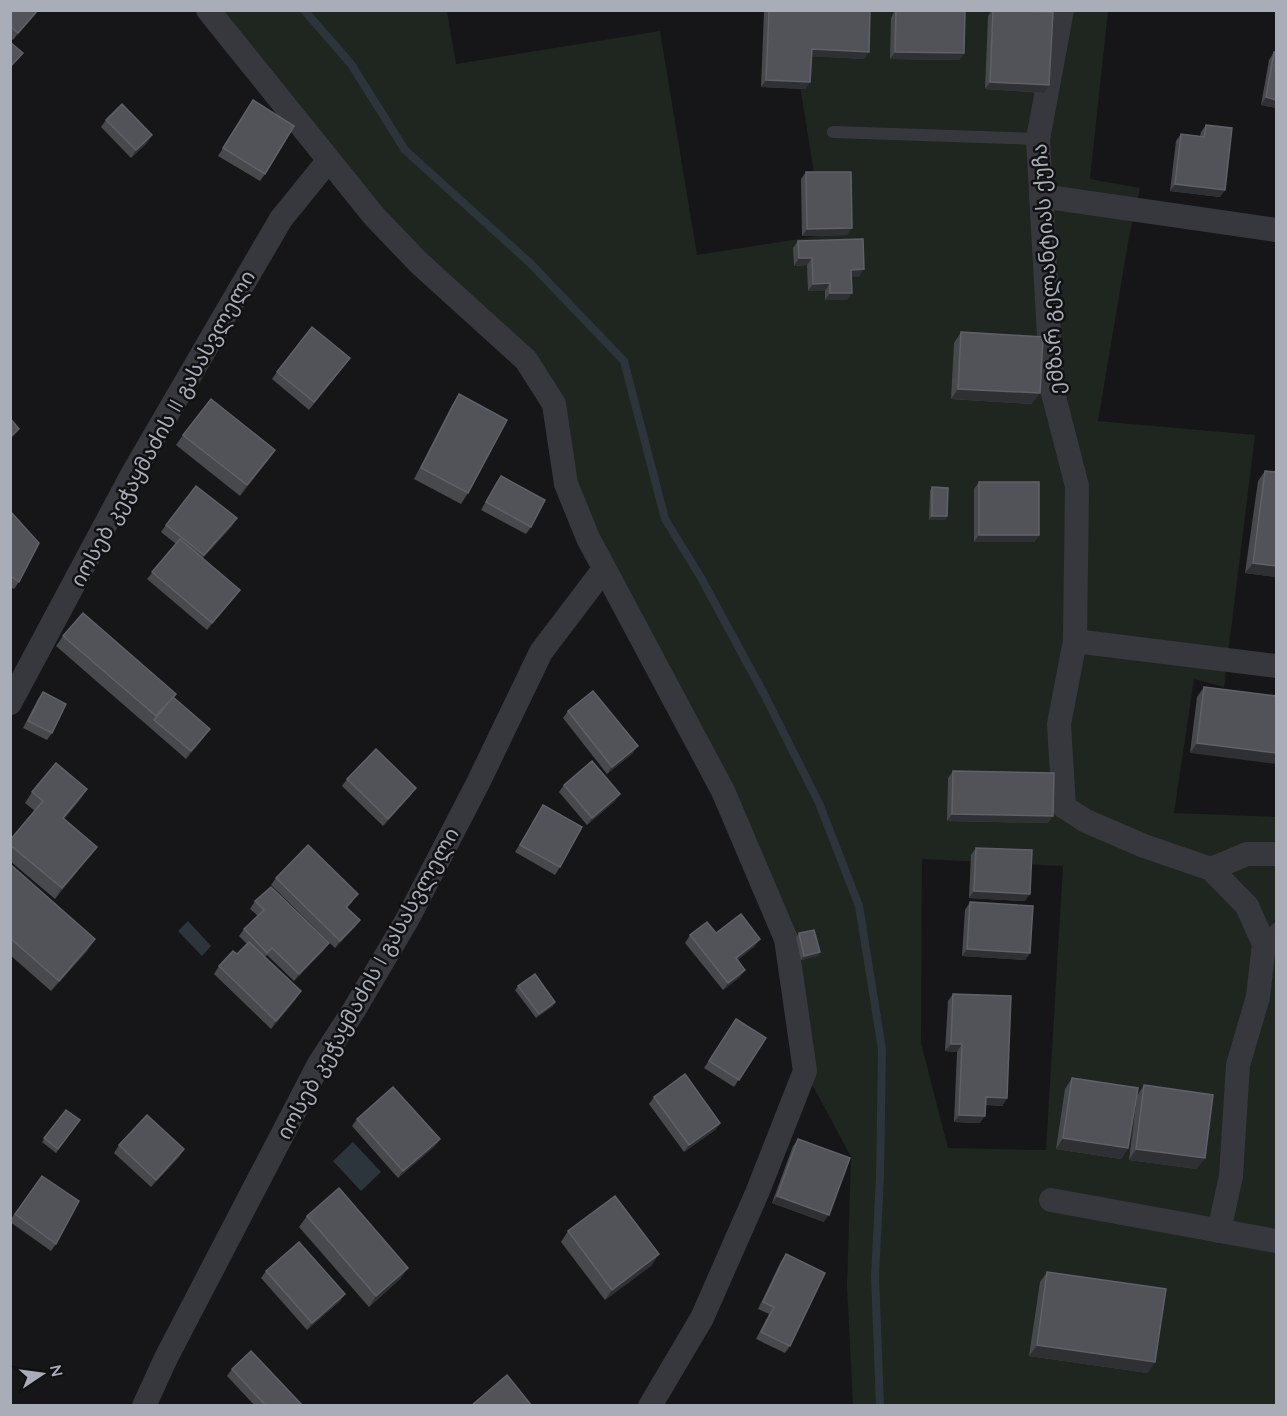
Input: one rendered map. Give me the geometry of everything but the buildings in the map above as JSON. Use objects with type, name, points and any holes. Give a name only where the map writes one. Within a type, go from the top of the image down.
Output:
[{"type":"street","points":[[208,10],[374,216],[418,262],[526,360],[554,404],[566,484],[588,538],[723,790],[786,939],[805,1071],[757,1193],[702,1318],[650,1406]]},
{"type":"street","name":"ემზარ გელანტიას ქუჩა","points":[[1062,10],[1038,139],[1052,389],[1077,486],[1075,641],[1059,724],[1064,807],[1086,821],[1144,846],[1211,869],[1247,906],[1270,937],[1258,997],[1238,1065],[1231,1176],[1219,1231]]},
{"type":"street","name":"იოსებ კეჭაყმაძის II გასასვლელი","points":[[10,703],[133,473],[281,219],[328,161]]},
{"type":"street","points":[[1041,196],[1276,230]]},
{"type":"street","name":"იოსებ კეჭაყმაძის I გასასვლელი","points":[[144,1406],[166,1358],[319,1064],[354,1010],[412,909],[541,652],[604,569]]},
{"type":"street","points":[[1075,641],[1276,666]]},
{"type":"street","points":[[1211,869],[1246,854],[1276,854]]},
{"type":"street","points":[[1051,1200],[1276,1241]]},
{"type":"lane","points":[[833,132],[1038,139]]},
{"type":"shaded area","points":[[858,10],[1108,11],[1090,179],[1140,188],[1129,237],[1098,421],[1255,435],[1224,687],[1194,679],[1174,813],[1276,817],[1276,1405],[853,1405],[847,1286],[851,1157],[805,1071],[786,939],[604,569],[554,404],[418,262],[208,11],[447,11],[456,64],[660,31],[697,255],[824,235],[790,24]],"holes":[[[922,859],[1063,866],[1046,1150],[948,1148],[921,1043]]]},
{"type":"shaded area","points":[[188,921],[211,946],[202,956],[178,931]]},
{"type":"shaded area","points":[[353,1142],[381,1172],[361,1191],[333,1161]]},
{"type":"waterway","points":[[304,10],[351,64],[405,150],[530,263],[624,361],[665,519],[700,576],[764,694],[819,803],[859,906],[882,1049],[880,1177],[875,1276],[880,1406]]}]
